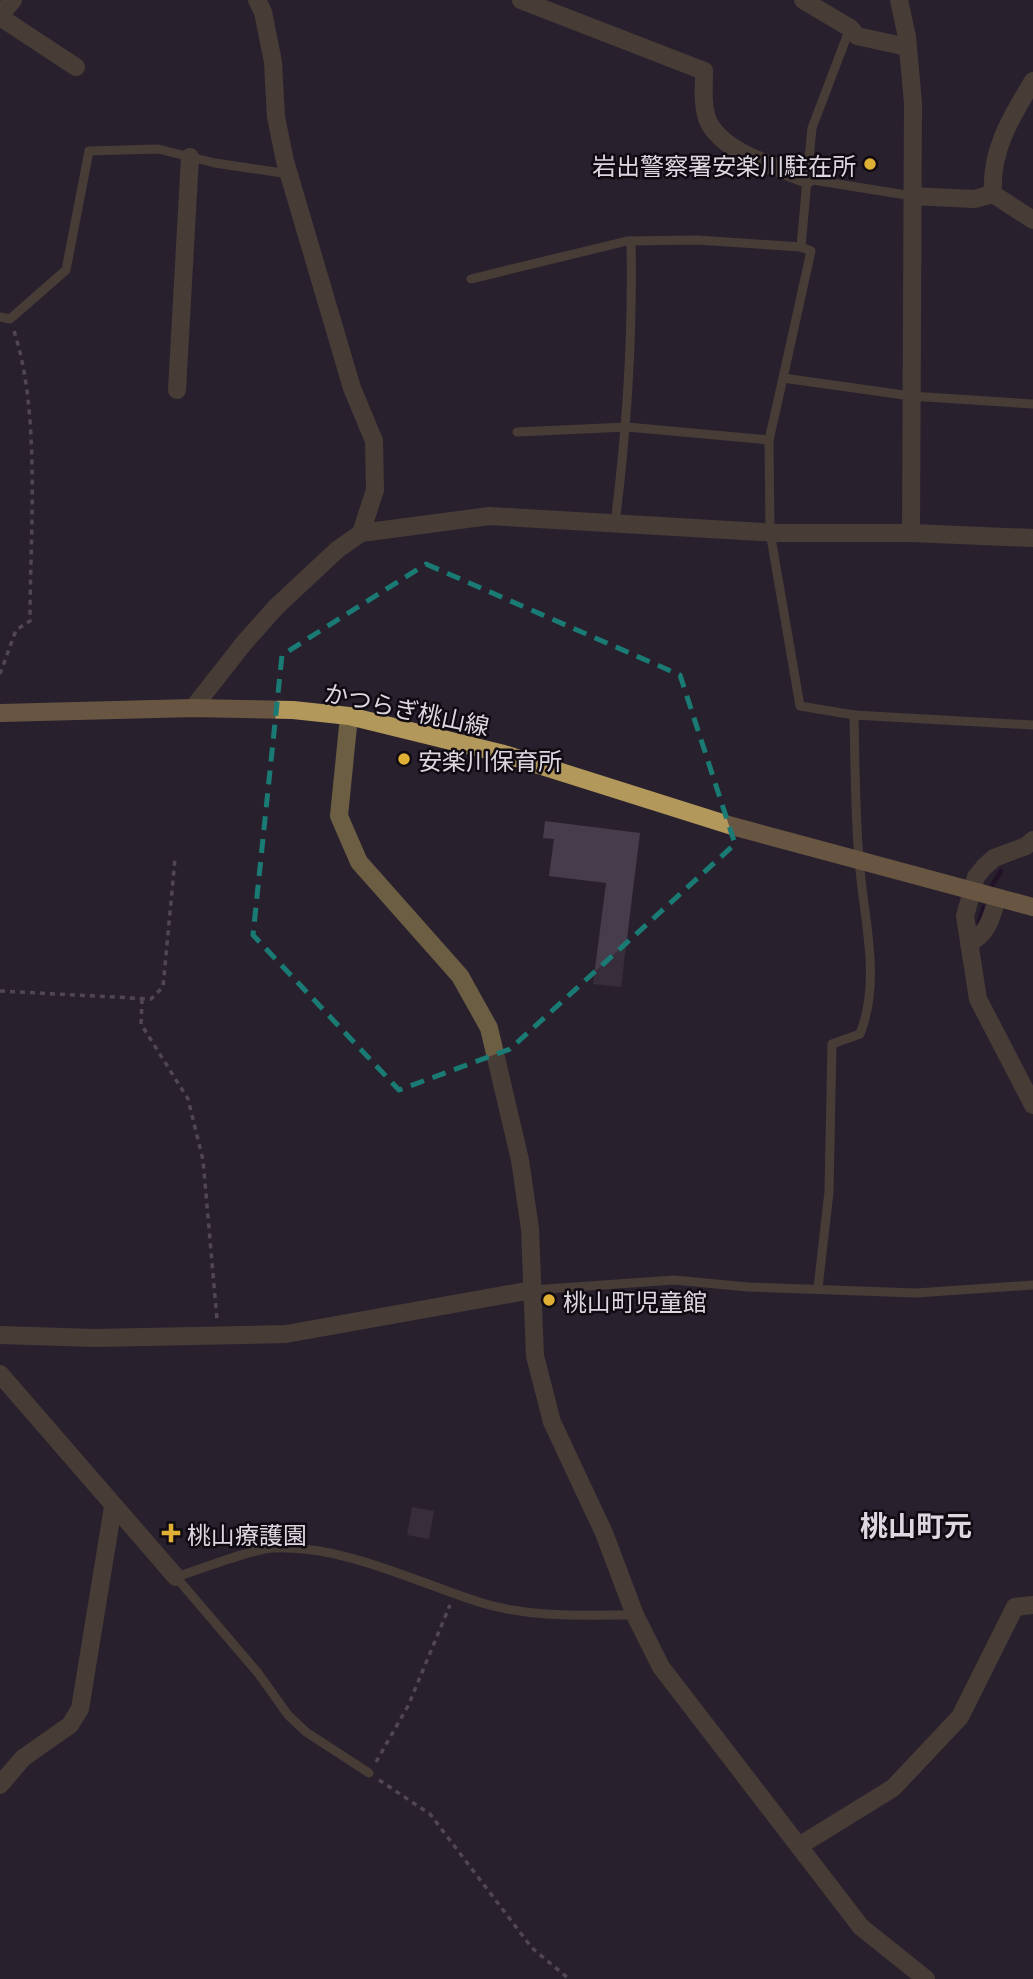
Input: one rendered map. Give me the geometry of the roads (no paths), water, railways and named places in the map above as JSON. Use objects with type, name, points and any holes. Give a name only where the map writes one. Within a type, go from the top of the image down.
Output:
[{"type":"main road","name":"かつらぎ桃山線","points":[[0,713],[193,708],[293,710],[349,716],[503,754],[732,825],[1033,907]]},
{"type":"street","points":[[13,0],[0,16],[76,67]]},
{"type":"street","points":[[257,0],[264,12],[271,50],[276,117],[289,174],[352,388],[374,441],[375,490],[361,533]]},
{"type":"street","points":[[520,0],[704,71],[708,120],[717,134],[737,149],[807,179]]},
{"type":"street","points":[[803,0],[850,28],[857,36],[908,47]]},
{"type":"street","points":[[899,0],[908,47],[913,103],[911,533]]},
{"type":"street","points":[[993,194],[1002,132],[1033,80]]},
{"type":"street","points":[[177,390],[190,156]]},
{"type":"street","points":[[912,196],[974,199],[993,194],[1033,220]]},
{"type":"street","points":[[193,708],[243,643],[276,607],[337,550],[361,533],[489,516],[770,532],[911,533],[1033,538]]},
{"type":"street","points":[[349,716],[339,816],[359,862],[460,976],[489,1028],[520,1160],[530,1229],[534,1356],[552,1422],[604,1532],[635,1615],[661,1667],[861,1927],[926,1979]]},
{"type":"street","points":[[1033,840],[1027,846],[994,859],[984,867],[972,892],[965,916],[978,999],[1033,1105]]},
{"type":"street","points":[[969,943],[980,937],[987,928],[997,899]]},
{"type":"street","points":[[0,1335],[218,1335],[315,1331],[533,1290]]},
{"type":"street","points":[[0,1374],[176,1577]]},
{"type":"street","points":[[0,1785],[23,1758],[70,1725],[80,1709],[113,1507]]},
{"type":"street","points":[[799,1846],[893,1788],[960,1717],[1016,1607],[1033,1605]]},
{"type":"lane","points":[[801,247],[812,128],[850,28]]},
{"type":"lane","points":[[5,318],[66,270],[89,151],[158,149],[289,174]]},
{"type":"lane","points":[[807,179],[912,196]]},
{"type":"lane","points":[[471,279],[631,241],[697,240],[801,247],[811,251],[769,440],[770,532],[800,706],[854,715],[1033,725]]},
{"type":"lane","points":[[615,523],[627,427],[633,328],[631,241]]},
{"type":"lane","points":[[783,378],[911,396],[1033,404]]},
{"type":"lane","points":[[517,432],[627,427],[769,440]]},
{"type":"lane","points":[[818,1289],[829,1192],[832,1044],[860,1034],[867,1016],[871,961],[859,860],[854,715]]},
{"type":"lane","points":[[533,1290],[674,1280],[748,1287],[916,1293],[1033,1285]]},
{"type":"lane","points":[[369,1773],[306,1732],[288,1715],[258,1673],[176,1577],[271,1548],[339,1555],[484,1604],[536,1615],[635,1615]]},
{"type":"waterway","points":[[991,887],[1001,871]]},
{"type":"waterway","points":[[979,923],[984,907]]},
{"type":"place","name":"岩出警察署安楽川駐在所","points":[[870,164]]},
{"type":"place","name":"安楽川保育所","points":[[404,759]]},
{"type":"place","name":"桃山町児童館","points":[[549,1300]]},
{"type":"place","name":"桃山療護園","points":[[171,1533]]},
{"type":"district","name":"桃山町元","points":[[916,1524]]}]
